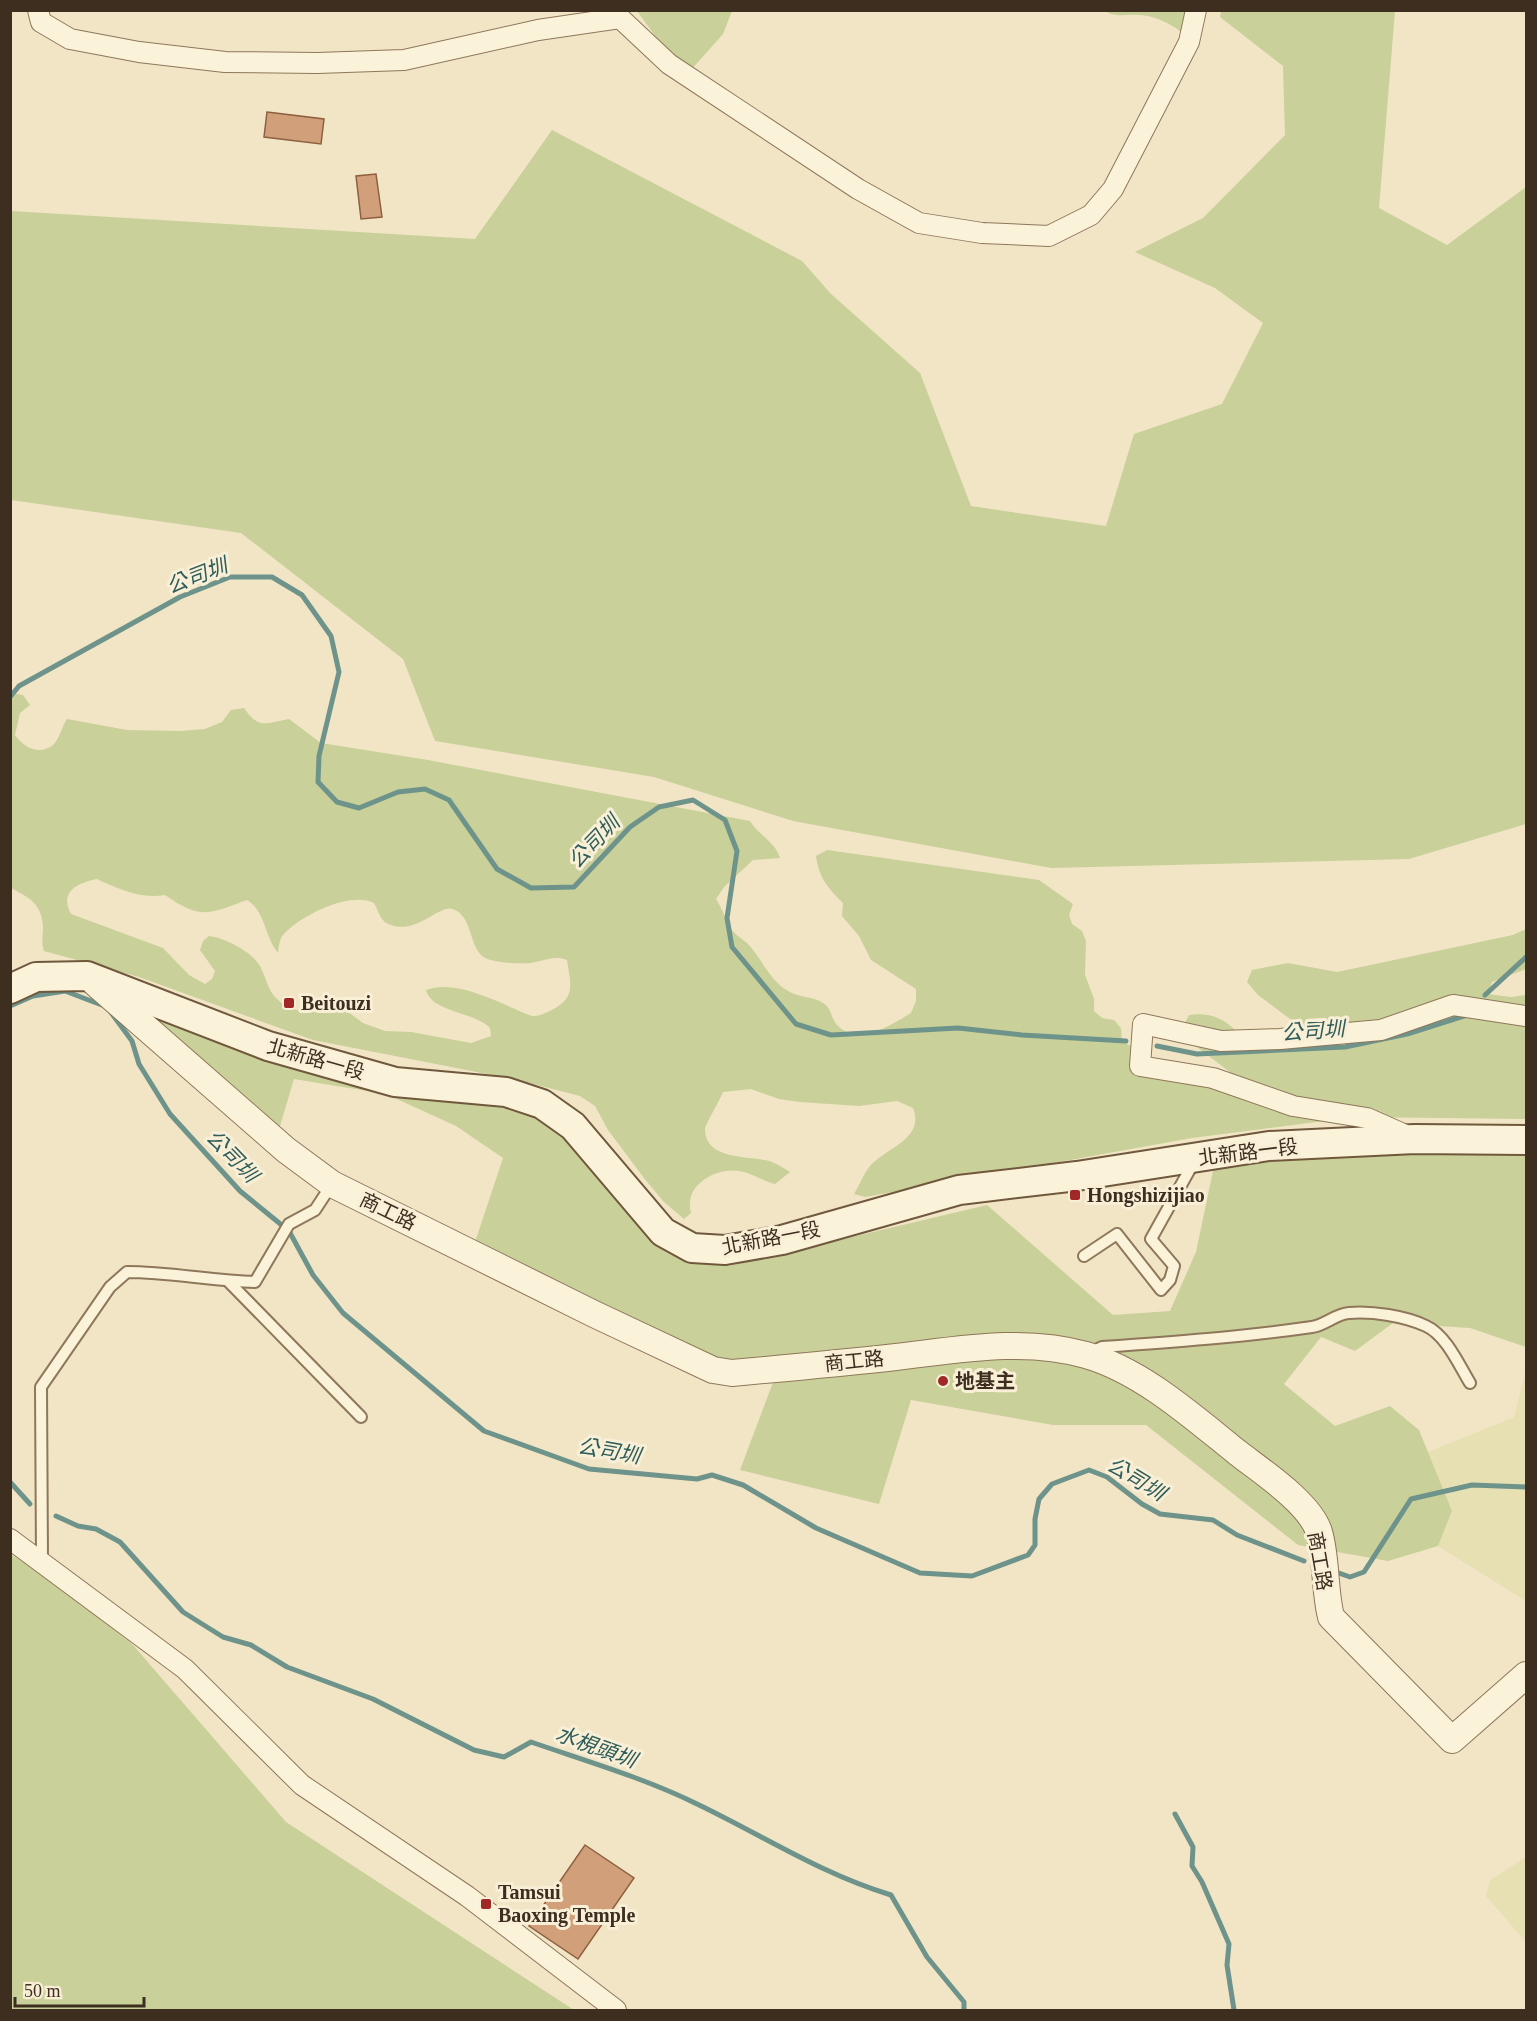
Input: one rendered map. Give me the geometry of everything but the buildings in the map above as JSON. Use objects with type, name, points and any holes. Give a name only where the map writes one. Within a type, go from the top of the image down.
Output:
[{"type":"main road","points":[[10,988],[36,977],[87,976]]},
{"type":"main road","name":"北新路一段","points":[[87,976],[268,1046],[395,1082],[506,1092],[543,1104],[573,1126],[663,1232],[692,1248],[725,1250],[782,1240],[959,1190],[1077,1176],[1269,1146],[1415,1139],[1527,1140]]},
{"type":"street","points":[[38,10],[41,22],[70,39],[139,52],[225,62],[404,60],[618,14],[669,64],[858,189],[919,223],[982,233],[1049,236],[1091,215],[1113,189],[1190,42],[1196,10]]},
{"type":"street","name":"商工路","points":[[87,976],[286,1150],[332,1184],[594,1314],[713,1370],[732,1373],[994,1346],[1085,1355],[1142,1382],[1202,1424],[1305,1510],[1318,1530],[1325,1592],[1331,1617],[1452,1740],[1527,1675]]},
{"type":"street","points":[[1415,1139],[1367,1118],[1293,1106],[1214,1077],[1140,1066],[1143,1024],[1221,1041],[1280,1040],[1381,1030],[1453,1005],[1527,1016]]},
{"type":"street","points":[[10,1539],[42,1560],[185,1669],[302,1785],[467,1896],[616,2010]]},
{"type":"lane","points":[[1084,1256],[1117,1234],[1161,1290],[1170,1280],[1174,1266],[1151,1239],[1197,1157]]},
{"type":"lane","points":[[42,1560],[41,1387],[110,1287],[127,1272],[168,1272],[228,1281],[255,1282],[289,1224],[315,1210],[332,1184]]},
{"type":"lane","points":[[228,1281],[361,1417]]},
{"type":"lane","points":[[1085,1355],[1102,1347],[1226,1339],[1319,1326],[1337,1315],[1364,1313],[1405,1319],[1427,1326],[1442,1339],[1470,1383]]},
{"type":"shaded area","points":[[1526,1370],[1526,1601],[1438,1546],[1452,1511],[1428,1452],[1514,1417]]},
{"type":"shaded area","points":[[1526,1857],[1526,1942],[1486,1896],[1490,1880]]},
{"type":"green space","points":[[637,11],[732,11],[723,34],[689,72],[664,48]]},
{"type":"green space","points":[[1105,11],[1195,11],[1186,36],[1176,28],[1151,17],[1117,15]]},
{"type":"green space","points":[[1221,11],[1395,11],[1379,208],[1447,245],[1526,187],[1526,824],[1409,859],[1051,868],[793,821],[654,777],[435,741],[403,659],[241,533],[11,500],[11,211],[475,239],[552,130],[802,261],[831,294],[920,373],[971,506],[1106,526],[1134,434],[1222,404],[1263,323],[1215,288],[1135,252],[1203,218],[1285,135],[1283,66],[1220,17]]},
{"type":"green space","points":[[11,693],[23,695],[30,705],[20,713],[15,735],[22,743],[37,750],[53,745],[67,719],[127,730],[180,731],[205,729],[222,722],[231,710],[244,708],[254,720],[259,722],[269,723],[289,719],[321,743],[428,760],[750,821],[771,843],[780,858],[753,860],[724,887],[716,899],[732,929],[752,949],[775,981],[792,993],[823,1003],[837,1025],[855,1035],[874,1032],[911,1013],[916,1001],[916,989],[871,960],[859,936],[842,916],[843,903],[825,882],[817,864],[816,856],[827,850],[1039,880],[1073,904],[1069,915],[1072,924],[1082,931],[1086,941],[1085,975],[1094,999],[1094,1011],[1102,1018],[1114,1020],[1121,1028],[1122,1041],[1168,1068],[1235,1076],[1189,1041],[1183,1027],[1189,1015],[1217,1018],[1258,1047],[1269,1049],[1285,1046],[1309,1033],[1258,995],[1247,982],[1252,970],[1288,963],[1337,972],[1513,935],[1526,929],[1526,969],[1492,982],[1488,994],[1511,997],[1526,995],[1526,1119],[1355,1117],[1192,1138],[865,1197],[854,1194],[865,1172],[877,1159],[909,1135],[914,1127],[913,1108],[897,1101],[859,1106],[779,1099],[751,1089],[723,1092],[705,1129],[707,1139],[712,1146],[727,1154],[777,1164],[790,1172],[775,1184],[739,1171],[711,1175],[696,1187],[690,1203],[691,1213],[684,1219],[663,1201],[644,1178],[608,1130],[595,1106],[580,1096],[518,1080],[313,1040],[139,977],[44,951],[42,919],[37,906],[11,888]],"holes":[[[97,879],[121,890],[146,896],[165,895],[196,911],[223,909],[247,900],[258,911],[278,953],[282,937],[291,928],[313,913],[339,903],[352,900],[374,903],[385,922],[392,926],[403,927],[420,922],[442,910],[453,909],[460,913],[468,925],[476,947],[485,958],[520,963],[553,958],[567,960],[570,990],[568,996],[558,1006],[543,1014],[532,1016],[480,994],[452,987],[439,987],[426,990],[436,1003],[483,1023],[490,1028],[491,1036],[471,1043],[411,1032],[385,1031],[363,1023],[344,1009],[309,1012],[291,1008],[271,992],[256,960],[244,950],[222,939],[209,936],[203,941],[200,950],[215,971],[212,979],[205,984],[189,975],[163,948],[71,914],[67,900],[69,894],[77,886]]]},
{"type":"green space","points":[[89,982],[550,1112],[660,1240],[729,1266],[987,1205],[1113,1315],[1170,1311],[1196,1252],[1214,1166],[1526,1143],[1526,1347],[1470,1328],[1393,1323],[1355,1351],[1321,1337],[1284,1384],[1335,1426],[1390,1406],[1419,1430],[1452,1511],[1438,1546],[1388,1561],[1298,1545],[1146,1425],[1053,1425],[911,1400],[879,1504],[740,1470],[781,1361],[710,1361],[473,1248],[503,1158],[456,1126],[386,1094],[294,1079],[277,1136]]},
{"type":"green space","points":[[10,1554],[57,1583],[133,1645],[286,1822],[574,2010],[11,2010]]},
{"type":"waterway","name":"公司圳","points":[[10,697],[19,686],[180,597],[230,577],[272,577],[302,595],[331,636],[339,672],[319,756],[318,782],[337,802],[359,808],[398,792],[425,789],[449,800],[497,869],[531,888],[574,887],[630,827],[659,807],[693,800],[725,820],[737,851],[727,918],[732,947],[796,1024],[831,1035],[958,1028],[1022,1035],[1126,1041]]},
{"type":"waterway","name":"公司圳","points":[[1485,995],[1526,957]]},
{"type":"waterway","name":"公司圳","points":[[10,1006],[33,996],[65,991],[107,1007],[132,1041],[139,1064],[170,1114],[240,1191],[289,1231],[313,1275],[343,1313],[484,1431],[589,1469],[697,1479],[712,1475],[743,1485],[816,1528],[920,1573],[972,1576],[1028,1555],[1035,1545],[1035,1519],[1039,1499],[1052,1484],[1089,1470],[1107,1477],[1142,1504],[1160,1514],[1213,1520],[1237,1535],[1304,1561]]},
{"type":"waterway","name":"公司圳","points":[[1157,1046],[1197,1054],[1345,1047],[1407,1034],[1467,1015]]},
{"type":"waterway","name":"水梘頭圳","points":[[10,1482],[30,1504]]},
{"type":"waterway","name":"公司圳","points":[[1336,1572],[1350,1577],[1364,1572],[1411,1499],[1472,1485],[1526,1487]]},
{"type":"waterway","name":"水梘頭圳","points":[[56,1516],[78,1526],[96,1529],[120,1542],[183,1612],[223,1637],[251,1645],[287,1667],[373,1699],[474,1750],[504,1757],[531,1742],[636,1778],[697,1804],[816,1865],[891,1895],[927,1957],[964,2002],[964,2010]]},
{"type":"waterway","points":[[1175,1814],[1193,1847],[1192,1866],[1202,1882],[1229,1944],[1227,1965],[1234,2010]]},
{"type":"place","name":"Beitouzi","points":[[289,1003]]},
{"type":"place","name":"Hongshizijiao","points":[[1075,1195]]},
{"type":"place","name":"地基主","points":[[943,1381]]},
{"type":"place","name":"Tamsui Baoxing Temple","points":[[486,1904]]}]
